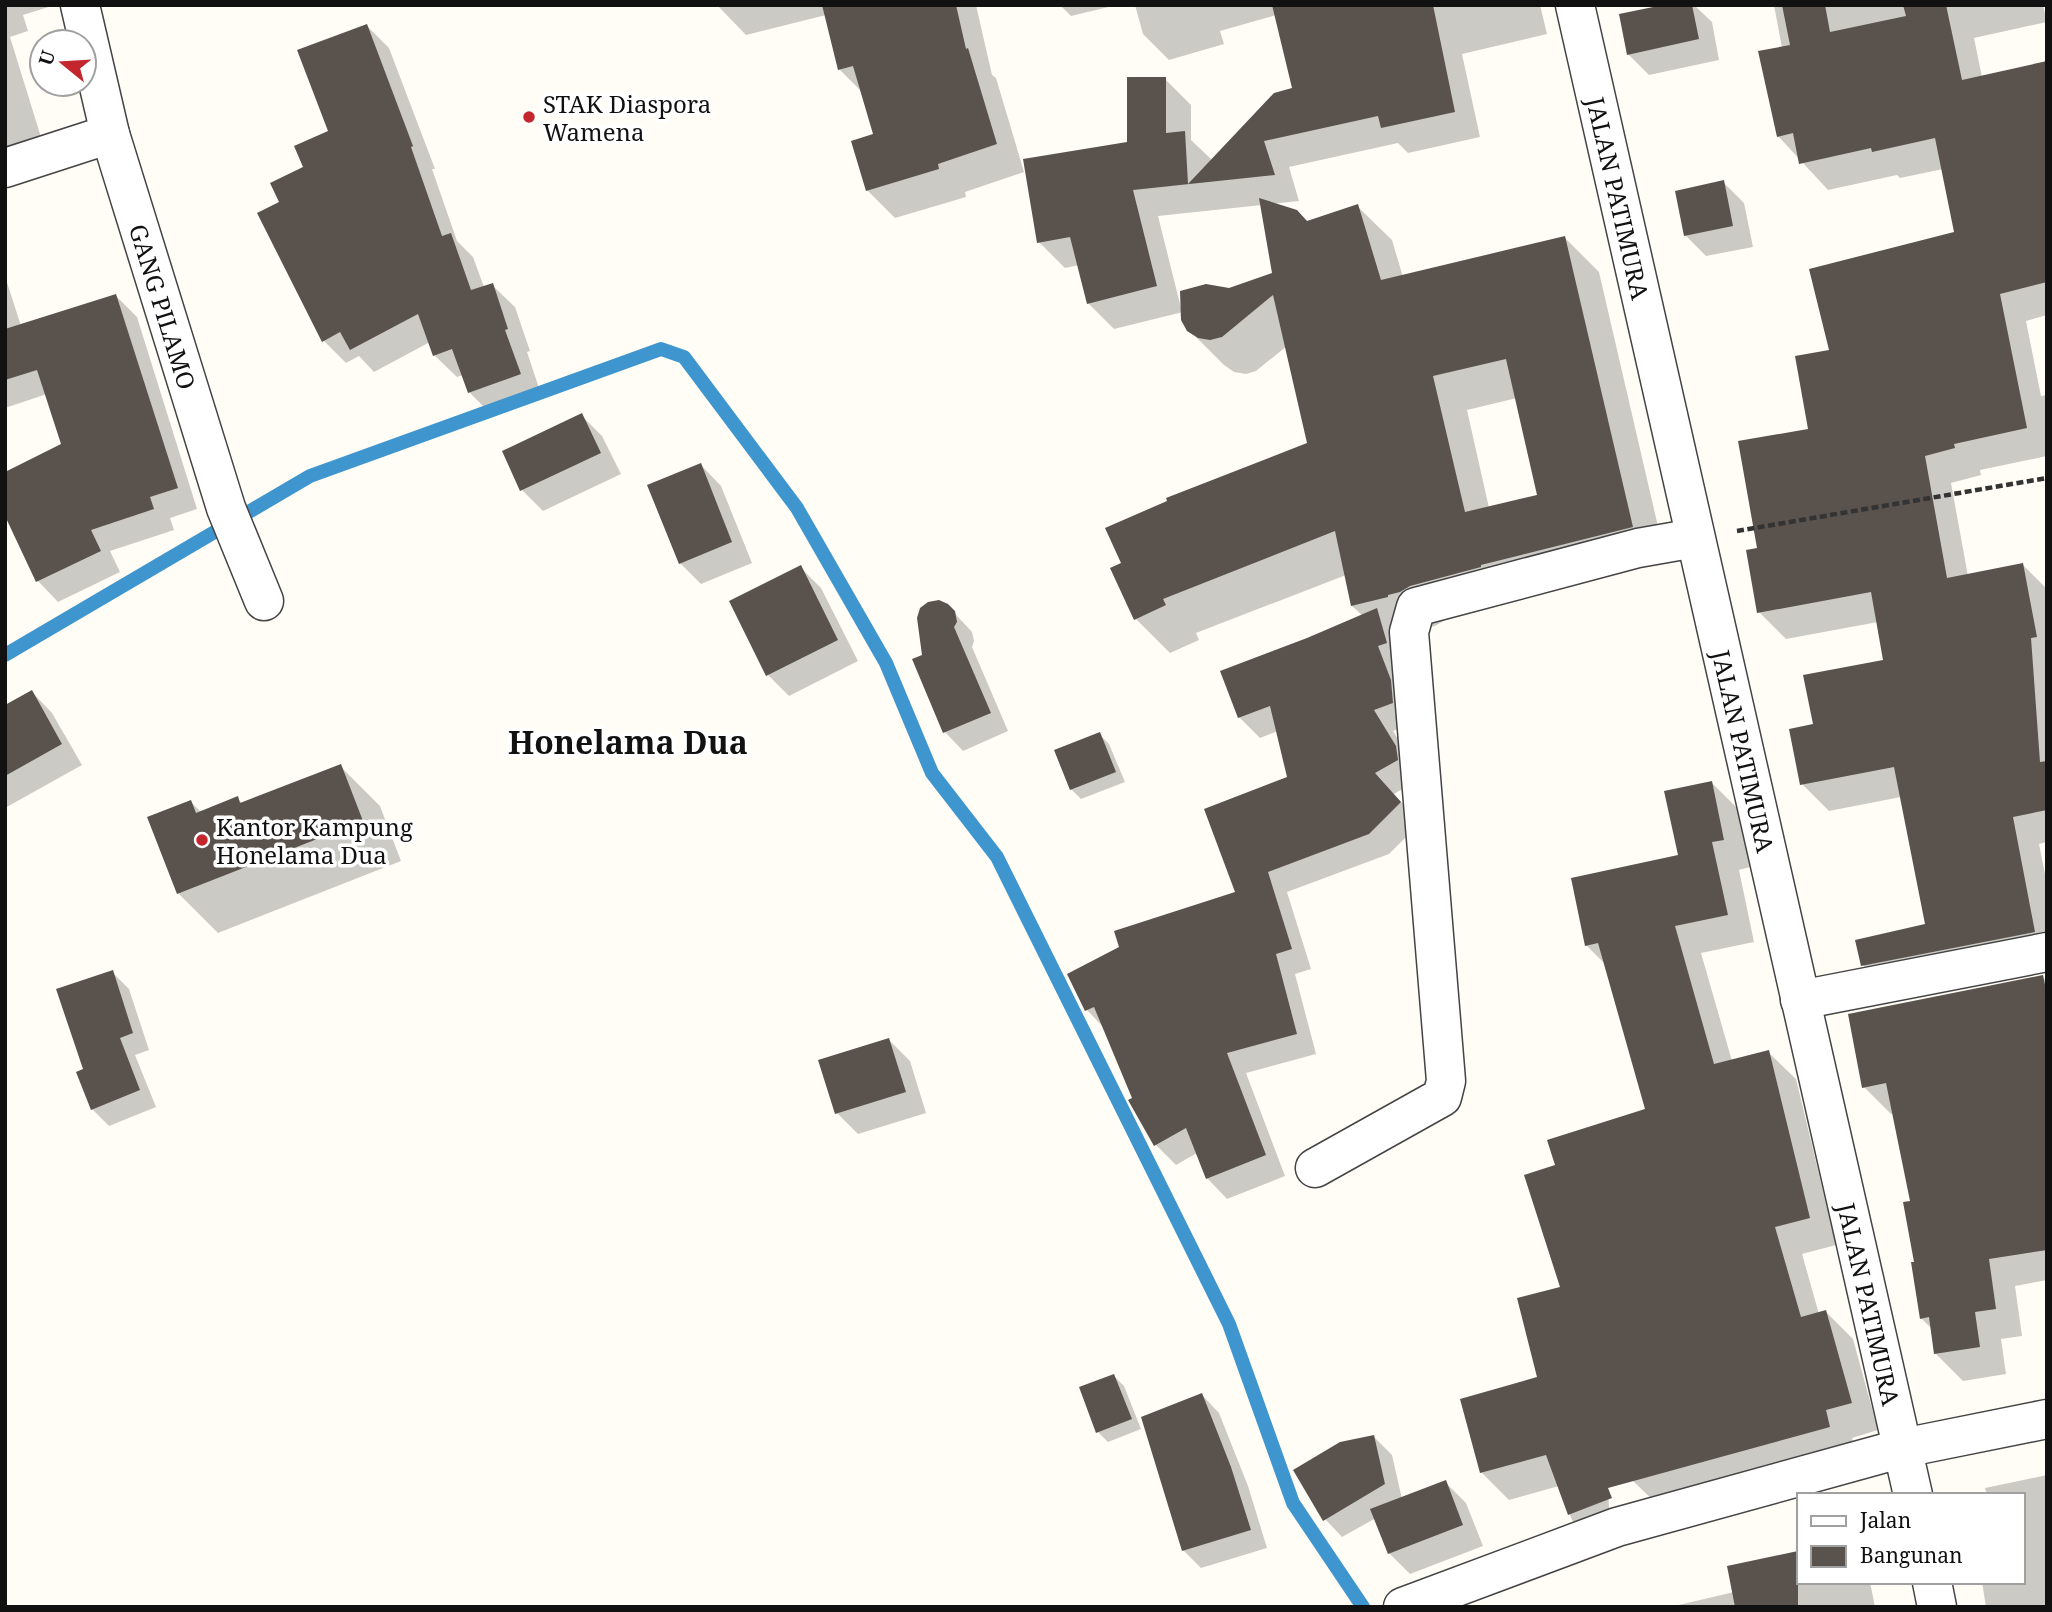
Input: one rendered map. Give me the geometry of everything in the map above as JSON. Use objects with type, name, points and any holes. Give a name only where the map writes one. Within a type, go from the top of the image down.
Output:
[{"type":"street","name":"GANG PILAMO","points":[[80,5],[110,134],[231,522],[264,601]]},
{"type":"street","name":"JALAN PATIMURA","points":[[1575,5],[1913,1493]]},
{"type":"street","points":[[5,168],[110,134]]},
{"type":"street","points":[[1315,1168],[1443,1097],[1446,1081],[1409,632],[1416,607],[1638,548],[1695,538]]},
{"type":"street","points":[[1800,1000],[2047,952]]},
{"type":"street","points":[[1403,1607],[1617,1527],[1903,1448],[2047,1419]]},
{"type":"street","points":[[1932,1584],[1937,1607]]},
{"type":"path","points":[[1695,538],[2047,478]]},
{"type":"building","points":[[822,5],[956,5],[966,49],[968,48],[997,144],[938,164],[939,169],[866,191],[851,141],[873,134],[853,66],[838,70]]},
{"type":"building","points":[[1272,5],[1433,5],[1455,112],[1381,128],[1378,116],[1264,141],[1275,175],[1133,190],[1157,286],[1087,304],[1070,237],[1037,243],[1023,159],[1127,142],[1127,77],[1166,77],[1166,133],[1185,131],[1188,184],[1274,93],[1292,88]]},
{"type":"building","points":[[1663,5],[1692,5],[1699,39],[1627,55],[1619,14]]},
{"type":"building","points":[[1782,5],[1825,5],[1830,32],[1906,16],[1903,5],[1946,5],[1962,80],[2047,61],[2047,282],[2000,294],[2027,428],[1954,444],[1955,448],[1925,456],[1947,578],[2023,563],[2037,637],[2031,638],[2040,762],[2047,761],[2047,810],[2013,817],[2035,932],[1861,966],[1855,940],[1925,924],[1894,767],[1800,785],[1789,729],[1813,724],[1803,675],[1883,660],[1871,592],[1757,613],[1746,550],[1757,548],[1738,441],[1808,429],[1795,356],[1829,350],[1809,269],[1954,232],[1935,138],[1872,152],[1871,148],[1799,164],[1793,133],[1777,137],[1758,51],[1790,45]]},
{"type":"building","points":[[367,24],[413,146],[411,147],[442,236],[451,233],[471,290],[493,283],[508,329],[505,330],[521,374],[468,393],[452,349],[433,356],[418,314],[350,350],[340,332],[322,342],[257,213],[279,202],[270,183],[303,167],[294,146],[328,131],[297,50]]},
{"type":"building","points":[[1724,180],[1733,226],[1684,236],[1675,191]]},
{"type":"building","points":[[1259,198],[1297,210],[1307,221],[1358,204],[1381,280],[1565,236],[1633,527],[1481,565],[1410,586],[1388,597],[1351,606],[1335,531],[1163,599],[1166,605],[1134,620],[1110,568],[1121,563],[1105,528],[1167,501],[1166,498],[1307,443],[1273,295],[1222,337],[1210,340],[1198,338],[1187,331],[1181,320],[1180,291],[1206,284],[1229,288],[1272,273]],"holes":[[[1506,359],[1537,495],[1465,512],[1433,376]]]},
{"type":"building","points":[[116,294],[178,488],[150,497],[154,509],[91,530],[101,551],[36,582],[5,516],[5,472],[61,444],[37,370],[5,380],[5,329]]},
{"type":"building","points":[[582,413],[601,453],[520,491],[502,451]]},
{"type":"building","points":[[701,463],[732,542],[679,564],[647,485]]},
{"type":"building","points":[[801,565],[838,640],[766,676],[729,601]]},
{"type":"building","points":[[939,600],[955,611],[957,622],[954,627],[991,713],[943,733],[912,659],[922,655],[917,618],[920,608],[928,602]]},
{"type":"building","points":[[1377,608],[1387,643],[1378,646],[1391,680],[1393,703],[1374,710],[1396,746],[1398,760],[1375,773],[1401,802],[1369,834],[1268,872],[1292,949],[1276,954],[1297,1034],[1227,1053],[1266,1155],[1206,1179],[1186,1128],[1154,1146],[1128,1100],[1132,1098],[1094,1007],[1085,1011],[1067,974],[1119,947],[1114,931],[1235,892],[1204,809],[1287,777],[1270,706],[1238,718],[1220,671]]},
{"type":"building","points":[[32,690],[62,744],[5,776],[5,705]]},
{"type":"building","points":[[1100,732],[1116,772],[1070,790],[1054,750]]},
{"type":"building","points":[[341,764],[363,821],[177,894],[147,817],[191,800],[196,813],[238,796],[240,803]]},
{"type":"building","points":[[1712,781],[1724,840],[1712,842],[1728,915],[1675,926],[1714,1064],[1769,1050],[1810,1218],[1775,1227],[1801,1317],[1826,1310],[1852,1403],[1826,1410],[1830,1427],[1608,1488],[1612,1498],[1568,1515],[1546,1455],[1480,1473],[1460,1399],[1537,1377],[1517,1298],[1560,1287],[1524,1175],[1555,1165],[1547,1140],[1645,1109],[1598,943],[1585,946],[1571,878],[1678,855],[1664,791]]},
{"type":"building","points":[[113,970],[133,1033],[120,1038],[140,1090],[91,1110],[76,1072],[83,1069],[56,989]]},
{"type":"building","points":[[2043,975],[2047,995],[2047,1250],[1989,1259],[1996,1309],[1975,1312],[1980,1347],[1934,1354],[1929,1317],[1920,1319],[1911,1262],[1914,1262],[1903,1202],[1910,1201],[1886,1083],[1862,1088],[1848,1014]]},
{"type":"building","points":[[889,1038],[906,1092],[835,1114],[818,1060]]},
{"type":"building","points":[[1114,1374],[1132,1419],[1096,1433],[1079,1387]]},
{"type":"building","points":[[1202,1393],[1231,1467],[1251,1530],[1182,1551],[1141,1417]]},
{"type":"building","points":[[1374,1435],[1385,1484],[1323,1521],[1293,1470],[1340,1442]]},
{"type":"building","points":[[1446,1480],[1463,1525],[1388,1554],[1370,1509]]},
{"type":"building","points":[[1797,1551],[1798,1607],[1735,1607],[1727,1566]]},
{"type":"waterway","points":[[5,655],[310,476],[661,349],[684,357],[797,508],[886,663],[932,773],[997,857],[1229,1324],[1293,1503],[1363,1607]]},
{"type":"place","name":"STAK Diaspora Wamena","points":[[529,117]]},
{"type":"place","name":"Kantor Kampung Honelama Dua","points":[[202,840]]},
{"type":"district","name":"Honelama Dua","points":[[628,741]]}]
